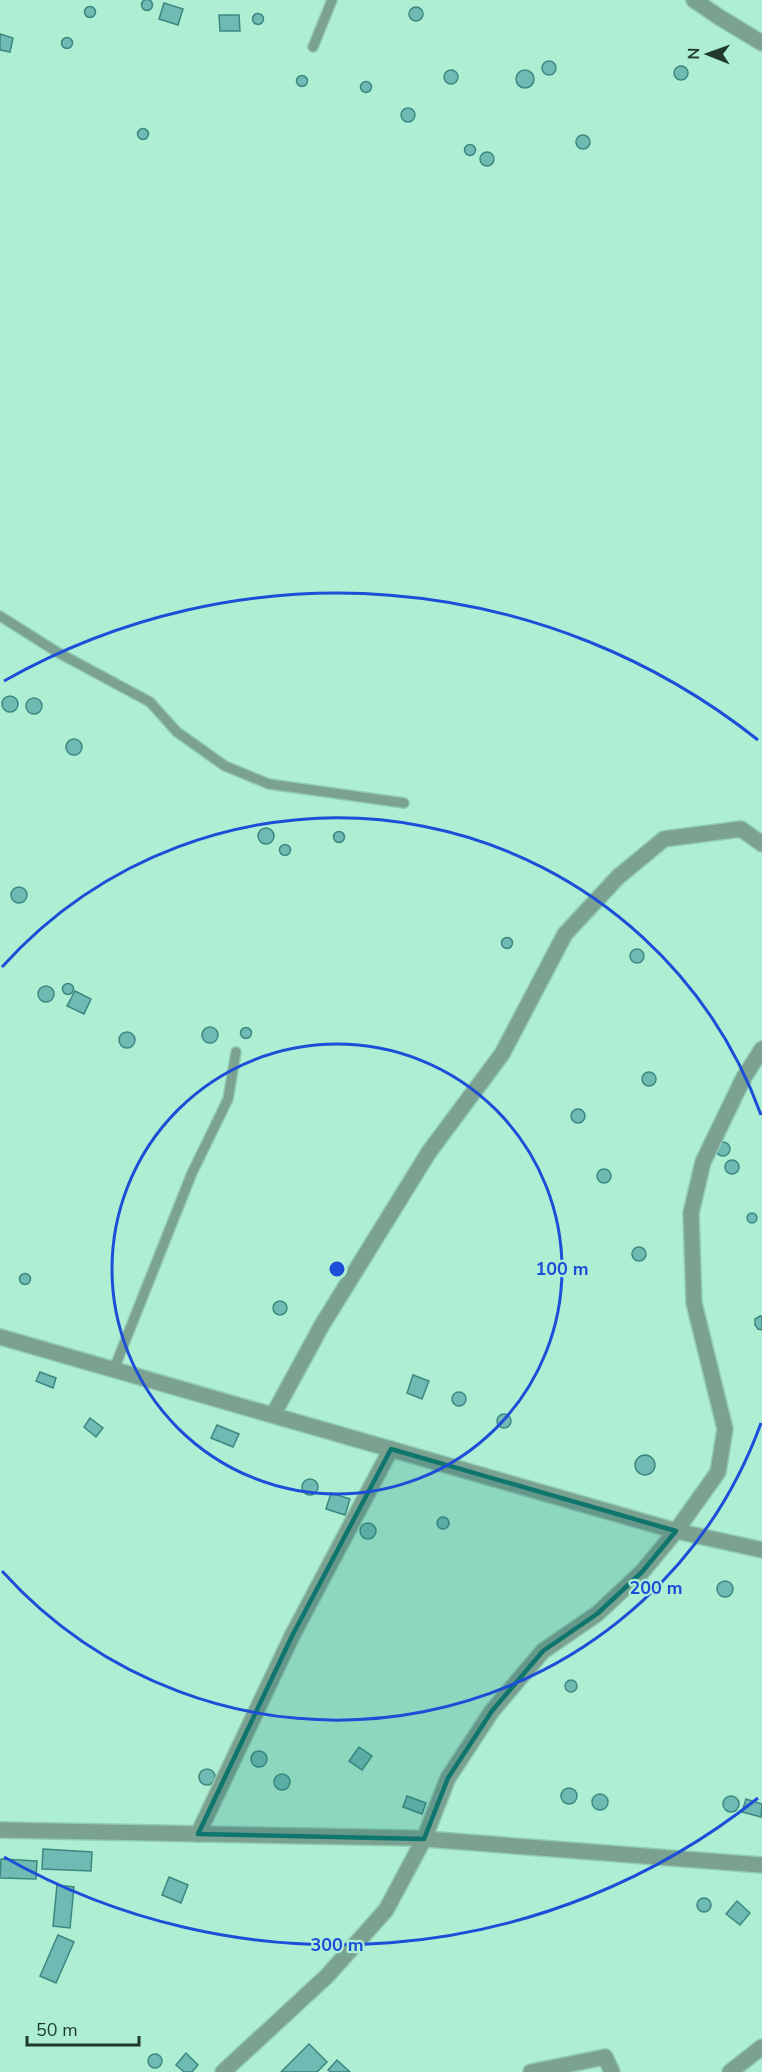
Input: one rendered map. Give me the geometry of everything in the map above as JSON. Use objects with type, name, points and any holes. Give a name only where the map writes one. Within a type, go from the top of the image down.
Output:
[{"type":"street","points":[[694,0],[719,18],[762,43]]},
{"type":"street","points":[[273,1415],[322,1325],[429,1152],[502,1054],[565,934],[618,877],[664,839],[741,829],[762,844]]},
{"type":"street","points":[[223,2072],[327,1976],[386,1910],[424,1839],[448,1778],[492,1711],[543,1651],[597,1614],[642,1572],[676,1531],[718,1472],[725,1429],[694,1303],[691,1214],[703,1162],[743,1079],[762,1049]]},
{"type":"street","points":[[0,1337],[676,1531],[762,1550]]},
{"type":"street","points":[[198,1834],[292,1636],[391,1449]]},
{"type":"street","points":[[0,1830],[424,1839],[762,1865]]},
{"type":"street","points":[[730,2072],[762,2047]]},
{"type":"street","points":[[531,2072],[604,2057],[612,2072]]},
{"type":"lane","points":[[314,46],[332,0]]},
{"type":"lane","points":[[0,616],[57,652],[150,702],[177,732],[225,766],[269,784],[404,803]]},
{"type":"lane","points":[[114,1369],[192,1173],[228,1099],[236,1052]]},
{"type":"highlighted area","points":[[391,1449],[676,1531],[642,1572],[597,1614],[543,1651],[492,1711],[448,1778],[424,1839],[198,1834],[292,1636]]},
{"type":"building","points":[[147,0],[151,1],[151,9],[147,10],[143,9],[142,5],[143,1]]},
{"type":"building","points":[[164,3],[183,9],[178,25],[159,19]]},
{"type":"building","points":[[90,6],[96,12],[90,18],[84,12]]},
{"type":"building","points":[[413,7],[419,7],[423,14],[419,21],[413,21],[409,17],[409,11]]},
{"type":"building","points":[[258,13],[264,19],[258,25],[252,19]]},
{"type":"building","points":[[219,15],[239,15],[240,31],[220,31]]},
{"type":"building","points":[[0,34],[13,38],[10,52],[0,50]]},
{"type":"building","points":[[67,37],[73,43],[67,49],[61,43]]},
{"type":"building","points":[[546,61],[552,61],[556,68],[552,75],[546,75],[542,71],[542,65]]},
{"type":"building","points":[[678,66],[684,66],[688,73],[684,80],[678,80],[674,76],[674,70]]},
{"type":"building","points":[[448,70],[454,70],[458,77],[454,84],[448,84],[444,80],[444,74]]},
{"type":"building","points":[[521,70],[529,70],[534,75],[532,86],[521,88],[516,83],[516,75]]},
{"type":"building","points":[[302,75],[308,81],[302,87],[296,81]]},
{"type":"building","points":[[366,82],[370,83],[370,91],[366,92],[362,91],[361,87],[362,83]]},
{"type":"building","points":[[405,108],[411,108],[415,115],[411,122],[405,122],[401,118],[401,112]]},
{"type":"building","points":[[143,128],[149,134],[143,140],[137,134]]},
{"type":"building","points":[[580,135],[586,135],[590,142],[586,149],[580,149],[576,145],[576,139]]},
{"type":"building","points":[[470,145],[474,146],[474,154],[470,155],[466,154],[465,150],[466,146]]},
{"type":"building","points":[[484,152],[490,152],[494,159],[490,166],[484,166],[480,162],[480,156]]},
{"type":"building","points":[[10,696],[16,698],[18,704],[16,710],[10,712],[4,710],[2,704],[4,698]]},
{"type":"building","points":[[34,698],[40,700],[42,706],[40,712],[34,714],[28,712],[26,706],[28,700]]},
{"type":"building","points":[[74,739],[80,741],[82,747],[80,753],[74,755],[68,753],[66,747],[68,741]]},
{"type":"building","points":[[266,828],[272,830],[274,836],[272,842],[266,844],[260,842],[258,836],[260,830]]},
{"type":"building","points":[[339,831],[345,837],[339,843],[333,837]]},
{"type":"building","points":[[285,844],[291,850],[285,856],[279,850]]},
{"type":"building","points":[[19,887],[25,889],[27,895],[25,901],[19,903],[13,901],[11,895],[13,889]]},
{"type":"building","points":[[507,937],[513,943],[507,949],[501,943]]},
{"type":"building","points":[[637,949],[642,951],[644,956],[642,961],[637,963],[632,961],[630,956],[632,951]]},
{"type":"building","points":[[68,983],[74,989],[68,995],[62,989]]},
{"type":"building","points":[[46,986],[52,988],[54,994],[52,1000],[46,1002],[40,1000],[38,994],[40,988]]},
{"type":"building","points":[[75,991],[91,999],[84,1014],[67,1006]]},
{"type":"building","points":[[210,1027],[216,1029],[218,1035],[216,1041],[210,1043],[204,1041],[202,1035],[204,1029]]},
{"type":"building","points":[[246,1027],[252,1033],[246,1039],[240,1033]]},
{"type":"building","points":[[127,1032],[133,1034],[135,1040],[133,1046],[127,1048],[121,1046],[119,1040],[121,1034]]},
{"type":"building","points":[[649,1072],[654,1074],[656,1079],[654,1084],[649,1086],[644,1084],[642,1079],[644,1074]]},
{"type":"building","points":[[578,1109],[583,1111],[585,1116],[583,1121],[578,1123],[573,1121],[571,1116],[573,1111]]},
{"type":"building","points":[[723,1142],[728,1144],[730,1149],[728,1154],[723,1156],[718,1154],[716,1149],[718,1144]]},
{"type":"building","points":[[732,1160],[737,1162],[739,1167],[737,1172],[732,1174],[727,1172],[725,1167],[727,1162]]},
{"type":"building","points":[[604,1169],[609,1171],[611,1176],[609,1181],[604,1183],[599,1181],[597,1176],[599,1171]]},
{"type":"building","points":[[752,1213],[756,1214],[756,1222],[752,1223],[748,1222],[747,1218],[748,1214]]},
{"type":"building","points":[[639,1247],[644,1249],[646,1254],[644,1259],[639,1261],[634,1259],[632,1254],[634,1249]]},
{"type":"building","points":[[25,1273],[31,1279],[25,1285],[19,1279]]},
{"type":"building","points":[[280,1301],[285,1303],[287,1308],[285,1313],[280,1315],[275,1313],[273,1308],[275,1303]]},
{"type":"building","points":[[762,1316],[762,1330],[755,1325],[755,1319]]},
{"type":"building","points":[[40,1372],[56,1378],[53,1388],[36,1381]]},
{"type":"building","points":[[413,1375],[429,1381],[422,1399],[407,1393]]},
{"type":"building","points":[[459,1392],[464,1394],[466,1399],[464,1404],[459,1406],[454,1404],[452,1399],[454,1394]]},
{"type":"building","points":[[504,1414],[509,1416],[511,1421],[509,1426],[504,1428],[499,1426],[497,1421],[499,1416]]},
{"type":"building","points":[[90,1418],[103,1428],[96,1437],[84,1427]]},
{"type":"building","points":[[217,1425],[239,1434],[233,1447],[211,1438]]},
{"type":"building","points":[[645,1455],[652,1458],[655,1465],[652,1472],[645,1475],[638,1472],[635,1465],[638,1458]]},
{"type":"building","points":[[310,1479],[318,1487],[310,1495],[302,1487]]},
{"type":"building","points":[[331,1493],[350,1499],[345,1515],[326,1509]]},
{"type":"building","points":[[443,1517],[449,1523],[443,1529],[437,1523]]},
{"type":"building","points":[[368,1523],[376,1531],[368,1539],[360,1531]]},
{"type":"building","points":[[725,1581],[733,1589],[725,1597],[717,1589]]},
{"type":"building","points":[[571,1680],[577,1686],[571,1692],[565,1686]]},
{"type":"building","points":[[359,1747],[372,1756],[362,1770],[349,1761]]},
{"type":"building","points":[[259,1751],[267,1759],[259,1767],[251,1759]]},
{"type":"building","points":[[207,1769],[215,1777],[207,1785],[199,1777]]},
{"type":"building","points":[[282,1774],[290,1782],[282,1790],[274,1782]]},
{"type":"building","points":[[569,1788],[577,1796],[569,1804],[561,1796]]},
{"type":"building","points":[[600,1794],[608,1802],[600,1810],[592,1802]]},
{"type":"building","points":[[407,1796],[426,1803],[422,1814],[403,1807]]},
{"type":"building","points":[[731,1796],[739,1804],[731,1812],[723,1804]]},
{"type":"building","points":[[746,1799],[762,1804],[761,1817],[742,1812]]},
{"type":"building","points":[[43,1849],[92,1852],[91,1871],[42,1869]]},
{"type":"building","points":[[1,1859],[37,1861],[36,1879],[0,1878]]},
{"type":"building","points":[[169,1877],[188,1885],[181,1903],[162,1895]]},
{"type":"building","points":[[57,1885],[74,1887],[70,1928],[53,1926]]},
{"type":"building","points":[[701,1898],[707,1898],[711,1905],[707,1912],[701,1912],[697,1908],[697,1902]]},
{"type":"building","points":[[737,1901],[750,1913],[740,1925],[726,1914]]},
{"type":"building","points":[[58,1935],[74,1942],[56,1983],[40,1976]]},
{"type":"building","points":[[309,2044],[327,2062],[317,2072],[281,2072]]},
{"type":"building","points":[[186,2053],[198,2065],[192,2072],[184,2072],[176,2065]]},
{"type":"building","points":[[152,2054],[158,2054],[162,2061],[158,2068],[152,2068],[148,2064],[148,2058]]},
{"type":"building","points":[[337,2060],[350,2072],[328,2070]]}]
